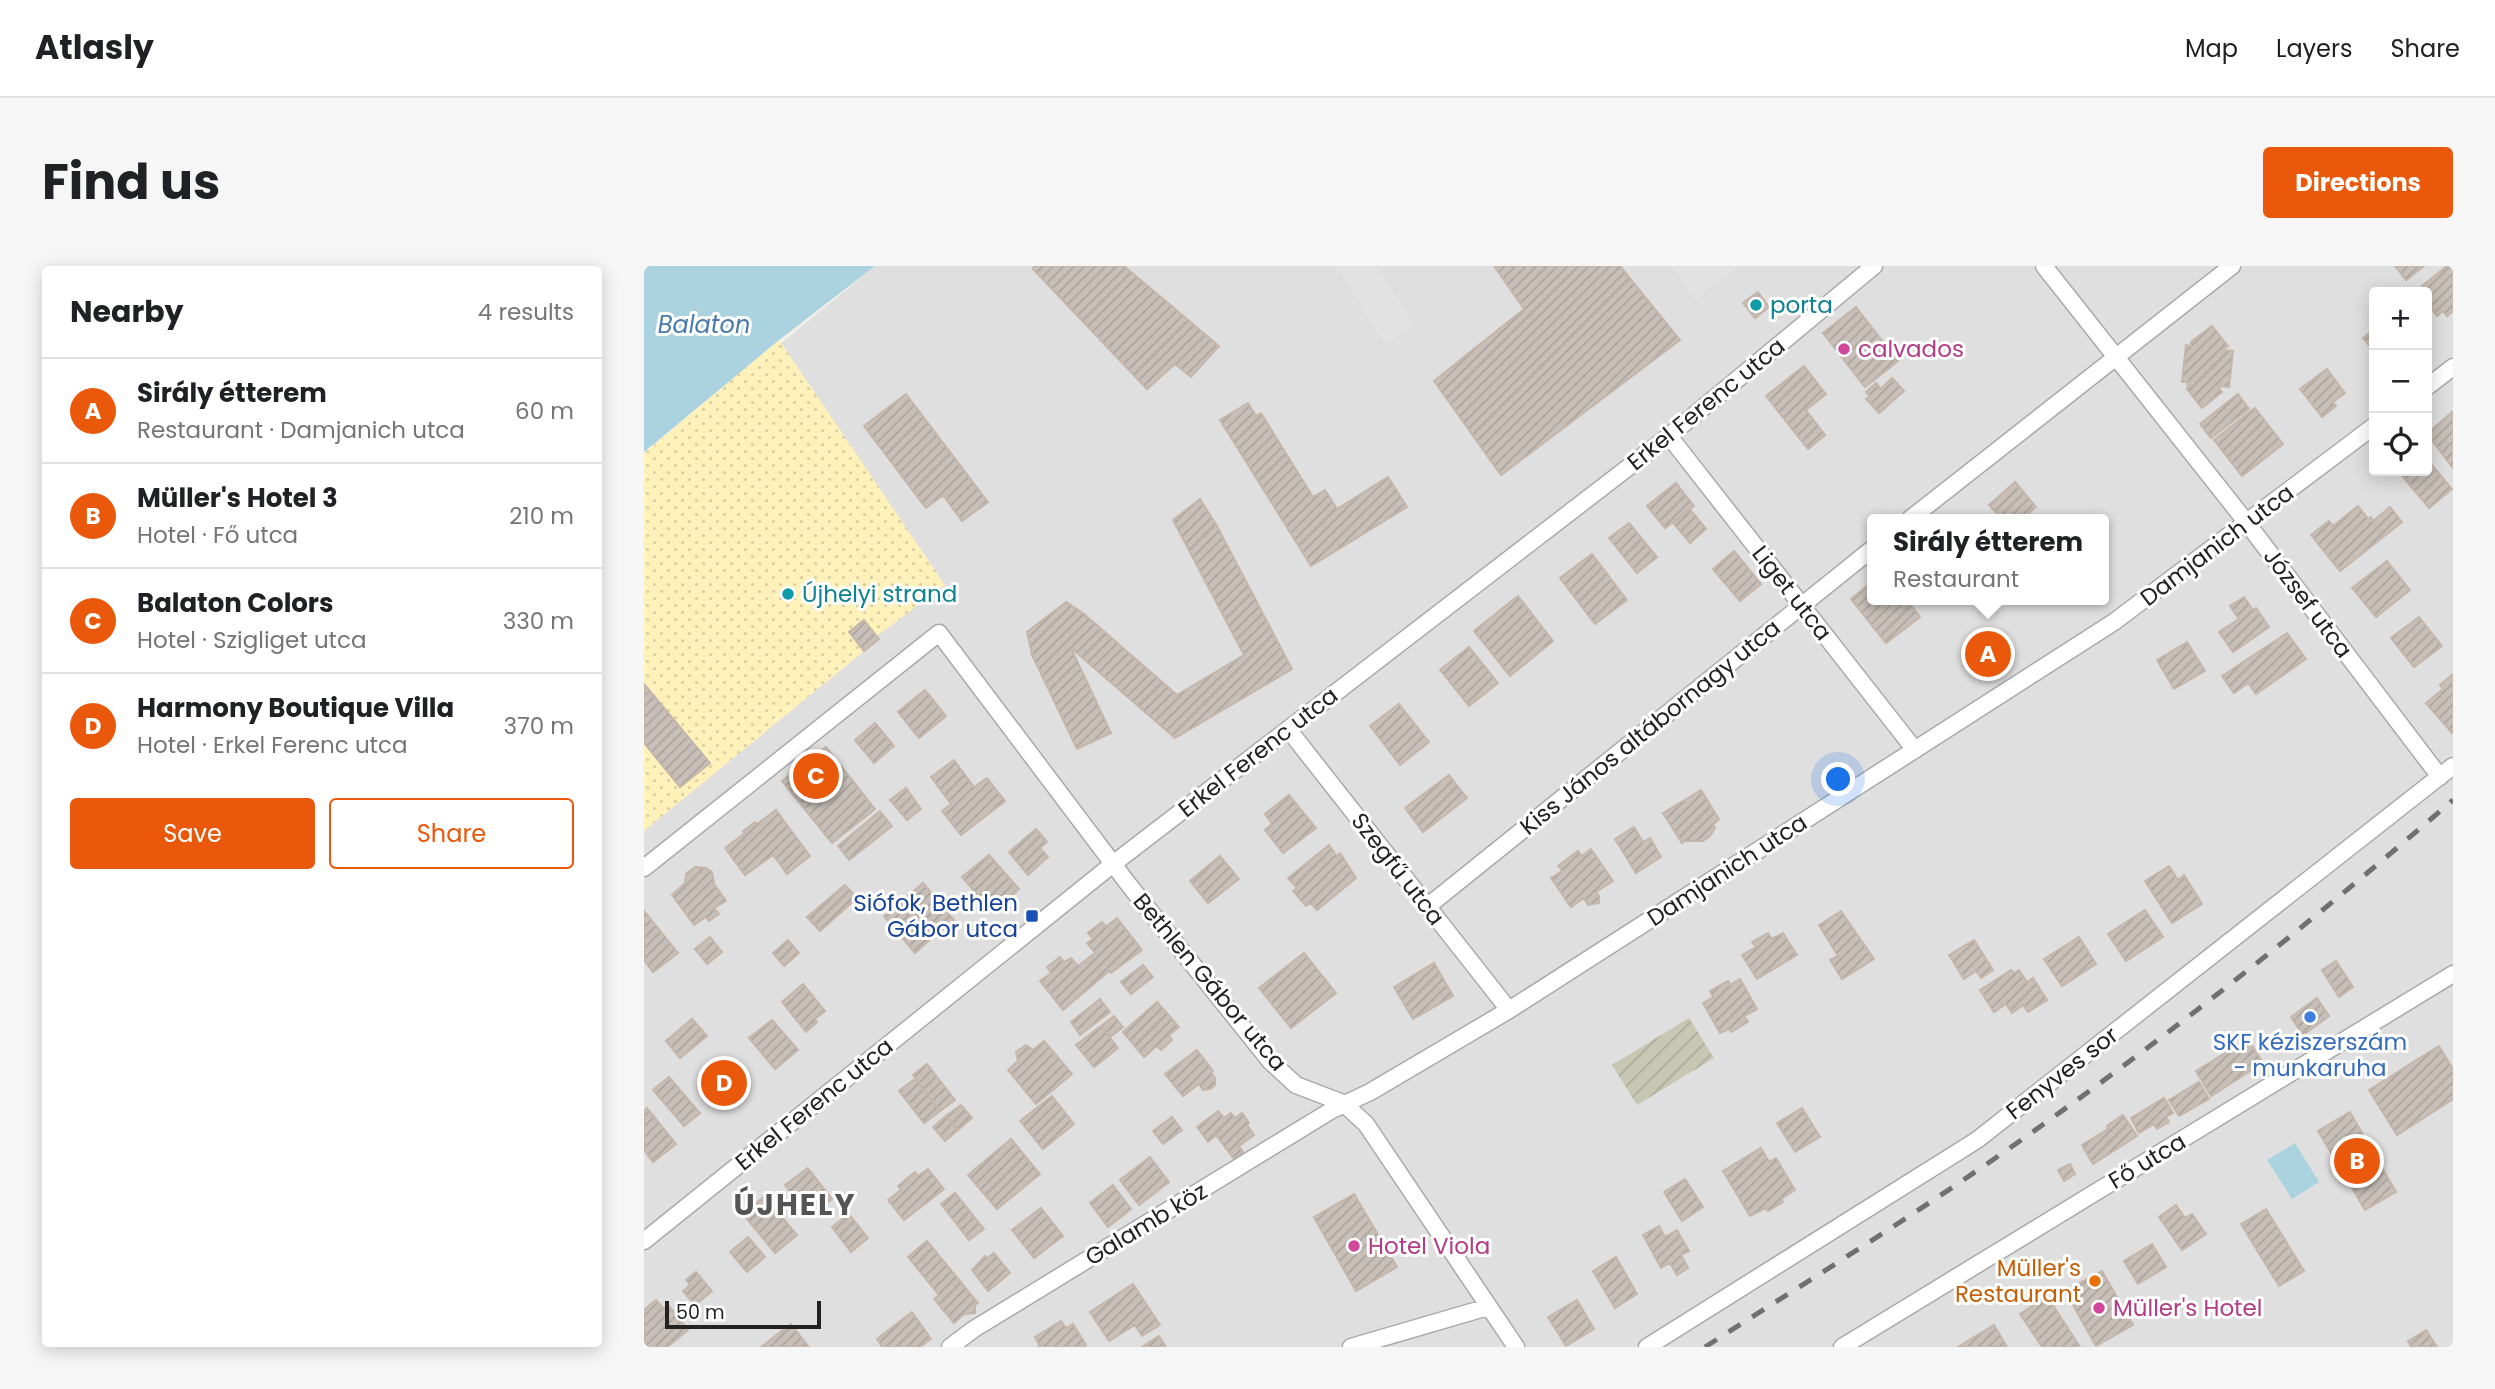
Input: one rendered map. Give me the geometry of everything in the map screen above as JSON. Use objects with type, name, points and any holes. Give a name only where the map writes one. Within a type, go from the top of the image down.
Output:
[{"type":"street","name":"Erkel Ferenc utca","points":[[644,1241],[1113,864],[1669,436],[1874,266]]},
{"type":"street","name":"József utca","points":[[2044,266],[2247,523],[2440,777]]},
{"type":"street","points":[[1916,514],[2232,266]]},
{"type":"street","points":[[2432,383],[2453,367]]},
{"type":"street","name":"Damjanich utca","points":[[1343,1103],[1370,1092],[1509,1010],[2114,622],[2369,430]]},
{"type":"street","name":"Liget utca","points":[[1669,436],[1915,750]]},
{"type":"street","name":"Kiss János altábornagy utca","points":[[1428,906],[1867,553]]},
{"type":"street","name":"Bethlen Gábor utca","points":[[644,868],[939,633],[1113,864],[1270,1061],[1296,1085],[1343,1103],[1366,1124],[1516,1347]]},
{"type":"street","name":"Szegfű utca","points":[[1288,729],[1509,1010]]},
{"type":"street","name":"Fenyves sor","points":[[1647,1347],[1977,1140],[2453,766]]},
{"type":"street","name":"Fő utca","points":[[1842,1347],[2453,974]]},
{"type":"street","name":"Galamb köz","points":[[950,1347],[974,1329],[1343,1103]]},
{"type":"street","points":[[1351,1347],[1488,1307]]},
{"type":"shaded area","points":[[875,266],[2453,266],[2453,1347],[644,1347],[644,456]]},
{"type":"shaded area","points":[[1336,266],[1377,266],[1414,326],[1385,343]]},
{"type":"shaded area","points":[[1671,266],[1738,266],[1695,300]]},
{"type":"shaded area","points":[[1689,1018],[1714,1058],[1637,1105],[1612,1065]]},
{"type":"sand","name":"Újhelyi strand","points":[[779,340],[945,585],[877,636],[879,639],[644,831],[644,453]]},
{"type":"water","name":"Balaton","points":[[644,266],[875,266],[779,340],[644,452]]},
{"type":"water","points":[[2295,1143],[2319,1182],[2292,1199],[2267,1160]]},
{"type":"building","points":[[1034,266],[1124,266],[1219,346],[1191,377],[1175,364],[1147,389],[1033,269]]},
{"type":"building","points":[[1494,266],[1620,266],[1680,340],[1501,475],[1434,381],[1524,309]]},
{"type":"building","points":[[2395,266],[2424,266],[2406,280]]},
{"type":"building","points":[[2447,266],[2453,266],[2453,311],[2447,316],[2443,311],[2437,316],[2432,310],[2432,287],[2422,286]]},
{"type":"building","name":"porta","points":[[1758,292],[1769,307],[1755,318],[1743,303]]},
{"type":"building","points":[[1856,307],[1898,361],[1865,387],[1823,333]]},
{"type":"building","points":[[2212,326],[2228,346],[2222,350],[2233,351],[2229,387],[2217,386],[2222,392],[2202,408],[2187,389],[2188,382],[2182,382],[2186,345],[2191,346],[2191,342]]},
{"type":"building","points":[[2369,333],[2369,346],[2363,338]]},
{"type":"building","points":[[1804,366],[1826,394],[1806,410],[1825,435],[1808,449],[1766,396]]},
{"type":"building","points":[[2327,369],[2345,393],[2333,402],[2336,406],[2322,417],[2300,389]]},
{"type":"building","points":[[1892,378],[1904,391],[1879,413],[1866,399],[1870,396],[1866,392],[1876,383],[1881,389]]},
{"type":"building","points":[[906,394],[988,502],[962,521],[943,495],[926,508],[864,426]]},
{"type":"building","points":[[2238,394],[2249,409],[2211,438],[2200,424]]},
{"type":"building","points":[[1248,403],[1256,416],[1261,413],[1313,497],[1325,490],[1337,509],[1388,477],[1407,507],[1311,566],[1220,420]]},
{"type":"building","points":[[2255,408],[2283,444],[2242,476],[2214,440]]},
{"type":"building","points":[[2453,411],[2453,468],[2432,441],[2432,430]]},
{"type":"building","points":[[2432,465],[2452,489],[2429,508],[2402,476],[2432,476]]},
{"type":"building","points":[[2015,482],[2036,507],[2028,514],[1997,514],[1989,505]]},
{"type":"building","points":[[1676,483],[1694,506],[1665,528],[1647,506]]},
{"type":"building","points":[[1200,499],[1217,526],[1292,669],[1175,738],[1071,648],[1111,733],[1077,749],[1032,655],[1027,632],[1066,602],[1083,613],[1177,695],[1244,655],[1173,520]]},
{"type":"building","points":[[2358,506],[2368,519],[2371,517],[2373,521],[2390,507],[2402,522],[2340,571],[2311,535],[2329,521],[2333,526]]},
{"type":"building","points":[[1690,509],[1706,529],[1690,543],[1673,523]]},
{"type":"building","points":[[1629,523],[1657,557],[1637,573],[1609,538]]},
{"type":"building","points":[[1734,551],[1761,584],[1740,601],[1713,569]]},
{"type":"building","points":[[1592,554],[1627,600],[1595,624],[1560,578]]},
{"type":"building","points":[[2387,561],[2410,590],[2376,617],[2352,588]]},
{"type":"building","points":[[1867,586],[1867,605],[1911,605],[1920,617],[1886,643],[1851,599]]},
{"type":"building","points":[[1518,596],[1553,641],[1510,676],[1474,631]]},
{"type":"building","points":[[2244,597],[2253,610],[2256,608],[2269,627],[2233,652],[2219,632],[2239,619],[2230,606]]},
{"type":"building","points":[[2419,617],[2442,646],[2414,667],[2391,638]]},
{"type":"building","points":[[864,620],[879,639],[864,651],[849,632]]},
{"type":"building","points":[[2287,633],[2306,659],[2256,694],[2248,683],[2234,693],[2222,676]]},
{"type":"building","points":[[2187,642],[2205,671],[2174,689],[2157,660]]},
{"type":"building","points":[[1469,647],[1498,683],[1469,706],[1440,670]]},
{"type":"building","points":[[2453,674],[2452,733],[2426,703],[2443,689],[2440,685]]},
{"type":"building","points":[[644,684],[710,763],[680,787],[644,743]]},
{"type":"building","points":[[925,690],[946,716],[919,738],[898,712]]},
{"type":"building","points":[[1399,704],[1429,742],[1400,765],[1370,726]]},
{"type":"building","points":[[875,723],[894,746],[874,763],[855,740]]},
{"type":"building","points":[[826,747],[875,809],[832,843],[782,781]]},
{"type":"building","points":[[954,760],[974,787],[987,778],[1005,801],[961,835],[942,811],[951,804],[931,777]]},
{"type":"building","points":[[1449,775],[1467,798],[1423,832],[1405,808]]},
{"type":"building","points":[[906,788],[921,809],[907,820],[890,800]]},
{"type":"building","points":[[1701,790],[1719,819],[1713,825],[1715,828],[1710,836],[1703,841],[1682,843],[1663,813]]},
{"type":"building","points":[[1289,795],[1316,828],[1283,853],[1265,830],[1272,824],[1265,814]]},
{"type":"building","points":[[776,810],[810,856],[787,874],[773,855],[745,875],[725,848],[755,822],[757,824]]},
{"type":"building","points":[[880,811],[892,826],[849,860],[838,846]]},
{"type":"building","points":[[1634,827],[1643,842],[1650,838],[1661,857],[1636,873],[1615,839]]},
{"type":"building","points":[[1036,829],[1047,842],[1040,848],[1048,857],[1028,875],[1009,852]]},
{"type":"building","points":[[1329,845],[1337,856],[1340,853],[1356,878],[1317,910],[1311,903],[1306,906],[1293,891],[1297,888],[1288,878]]},
{"type":"building","points":[[1591,849],[1613,881],[1596,892],[1599,903],[1588,905],[1584,898],[1571,907],[1551,878],[1562,871],[1558,866],[1578,851],[1582,856]]},
{"type":"building","points":[[989,855],[1019,889],[992,912],[962,877]]},
{"type":"building","points":[[1220,856],[1239,879],[1208,903],[1190,881]]},
{"type":"building","points":[[2169,866],[2178,880],[2184,875],[2202,904],[2172,923],[2145,881]]},
{"type":"building","points":[[695,867],[706,868],[712,872],[714,884],[726,901],[714,908],[719,914],[709,921],[706,917],[694,925],[672,895],[685,883],[686,874]]},
{"type":"building","points":[[923,883],[954,920],[934,936],[903,900]]},
{"type":"building","points":[[845,885],[857,898],[820,931],[807,917]]},
{"type":"building","points":[[903,900],[934,936],[915,953],[884,916]]},
{"type":"building","points":[[2145,910],[2163,937],[2126,961],[2108,934]]},
{"type":"building","points":[[644,911],[678,953],[653,972],[644,960]]},
{"type":"building","points":[[1841,911],[1874,959],[1842,979],[1830,960],[1838,956],[1819,925]]},
{"type":"building","points":[[1117,918],[1142,950],[1111,973],[1109,971],[1063,1010],[1040,981],[1051,973],[1047,967],[1060,957],[1064,962],[1071,958],[1078,966],[1095,953],[1087,943],[1093,939],[1088,933],[1102,922],[1106,927]]},
{"type":"building","points":[[1768,933],[1772,939],[1783,933],[1797,955],[1757,979],[1742,955],[1756,947],[1752,942]]},
{"type":"building","points":[[710,937],[722,952],[707,964],[695,949]]},
{"type":"building","points":[[2079,937],[2096,964],[2062,986],[2044,959]]},
{"type":"building","points":[[788,940],[799,953],[784,966],[773,953]]},
{"type":"building","points":[[1974,940],[1993,970],[1981,978],[1976,971],[1964,979],[1949,955]]},
{"type":"building","points":[[1304,953],[1336,993],[1291,1028],[1259,988]]},
{"type":"building","points":[[2336,961],[2353,987],[2339,997],[2322,970]]},
{"type":"building","points":[[1434,963],[1453,996],[1413,1019],[1394,987]]},
{"type":"building","points":[[1143,965],[1153,977],[1131,994],[1121,982]]},
{"type":"building","points":[[2011,970],[2014,973],[2019,970],[2027,982],[2033,978],[2047,1000],[2028,1012],[2023,1005],[2012,1013],[2006,1004],[1994,1012],[1980,990]]},
{"type":"building","points":[[1740,979],[1757,1009],[1744,1016],[1748,1022],[1731,1032],[1729,1029],[1720,1033],[1703,1003],[1713,997],[1710,991],[1728,981],[1730,985]]},
{"type":"building","points":[[803,984],[825,1011],[806,1032],[782,1002]]},
{"type":"building","name":"SKF kéziszerszám - munkaruha","points":[[2317,998],[2329,1016],[2303,1035],[2291,1017]]},
{"type":"building","points":[[1100,999],[1110,1012],[1080,1035],[1071,1022]]},
{"type":"building","points":[[1157,1002],[1179,1027],[1169,1035],[1172,1040],[1161,1050],[1157,1046],[1144,1057],[1123,1032]]},
{"type":"building","points":[[1114,1016],[1123,1027],[1110,1037],[1101,1026]]},
{"type":"building","points":[[692,1019],[707,1036],[680,1058],[666,1041]]},
{"type":"building","points":[[772,1020],[798,1050],[775,1069],[749,1038]]},
{"type":"building","points":[[1101,1026],[1118,1048],[1094,1067],[1076,1045]]},
{"type":"building","points":[[2248,1039],[2263,1063],[2211,1096],[2196,1071]]},
{"type":"building","points":[[1044,1041],[1072,1074],[1036,1104],[1008,1070],[1018,1061],[1016,1052],[1026,1045],[1033,1050]]},
{"type":"building","points":[[2439,1046],[2453,1069],[2453,1099],[2397,1135],[2369,1090]]},
{"type":"building","points":[[1197,1050],[1213,1071],[1211,1073],[1215,1078],[1215,1085],[1203,1090],[1199,1084],[1183,1096],[1165,1074]]},
{"type":"building","points":[[723,1059],[747,1089],[723,1103],[702,1077]]},
{"type":"building","points":[[927,1064],[955,1100],[940,1111],[913,1075]]},
{"type":"building","points":[[669,1077],[700,1113],[684,1126],[653,1090]]},
{"type":"building","points":[[915,1079],[940,1111],[924,1123],[899,1091]]},
{"type":"building","points":[[2199,1082],[2209,1099],[2179,1116],[2169,1100]]},
{"type":"building","points":[[1052,1096],[1074,1124],[1043,1149],[1020,1121]]},
{"type":"building","points":[[2164,1098],[2173,1113],[2166,1117],[2169,1122],[2157,1129],[2154,1124],[2139,1133],[2131,1118]]},
{"type":"building","points":[[961,1105],[972,1118],[958,1130],[946,1116]]},
{"type":"building","points":[[647,1108],[676,1144],[653,1162],[644,1150],[644,1111]]},
{"type":"building","points":[[1802,1108],[1820,1137],[1795,1152],[1777,1123]]},
{"type":"building","points":[[1218,1111],[1224,1118],[1231,1113],[1235,1118],[1242,1113],[1254,1135],[1239,1146],[1243,1152],[1234,1159],[1216,1135],[1208,1142],[1197,1127]]},
{"type":"building","points":[[2350,1112],[2396,1192],[2365,1210],[2318,1131]]},
{"type":"building","points":[[2123,1115],[2137,1136],[2093,1164],[2082,1145],[2108,1129],[2107,1126]]},
{"type":"building","points":[[946,1116],[958,1130],[945,1141],[933,1127]]},
{"type":"building","points":[[1172,1117],[1182,1130],[1163,1144],[1153,1131]]},
{"type":"building","points":[[1011,1139],[1040,1174],[997,1209],[968,1175]]},
{"type":"building","points":[[1761,1148],[1769,1162],[1776,1158],[1795,1190],[1781,1199],[1783,1202],[1768,1211],[1766,1208],[1750,1216],[1723,1171]]},
{"type":"building","points":[[1150,1157],[1169,1182],[1139,1205],[1120,1180]]},
{"type":"building","points":[[2070,1164],[2075,1174],[2064,1181],[2058,1170]]},
{"type":"building","points":[[808,1168],[832,1199],[808,1216],[785,1185]]},
{"type":"building","points":[[928,1169],[944,1189],[904,1220],[888,1200],[901,1190],[898,1186],[915,1172],[918,1176]]},
{"type":"building","points":[[1685,1179],[1703,1207],[1682,1221],[1664,1192]]},
{"type":"building","points":[[1113,1185],[1131,1209],[1108,1227],[1090,1203]]},
{"type":"building","points":[[955,1193],[984,1229],[969,1240],[941,1204]]},
{"type":"building","points":[[1354,1194],[1397,1267],[1356,1291],[1314,1217]]},
{"type":"building","points":[[765,1196],[797,1235],[775,1253],[743,1214]]},
{"type":"building","points":[[2176,1205],[2185,1218],[2192,1214],[2206,1234],[2182,1250],[2159,1217]]},
{"type":"building","points":[[1041,1208],[1063,1236],[1034,1258],[1012,1230]]},
{"type":"building","points":[[2266,1209],[2304,1271],[2279,1286],[2241,1224]]},
{"type":"building","points":[[849,1214],[868,1238],[851,1252],[832,1227]]},
{"type":"building","points":[[1659,1226],[1665,1237],[1677,1230],[1689,1251],[1681,1255],[1688,1268],[1677,1275],[1670,1263],[1661,1268],[1643,1235]]},
{"type":"building","points":[[748,1237],[765,1257],[747,1272],[730,1252]]},
{"type":"building","points":[[927,1241],[978,1303],[975,1305],[975,1313],[964,1314],[954,1323],[934,1299],[939,1295],[908,1257]]},
{"type":"building","points":[[2152,1244],[2166,1267],[2138,1284],[2124,1261]]},
{"type":"building","points":[[994,1253],[1010,1273],[988,1291],[972,1270],[985,1256],[987,1258]]},
{"type":"building","points":[[1616,1257],[1637,1294],[1615,1308],[1593,1271]]},
{"type":"building","name":"Müller's Hotel","points":[[2102,1271],[2133,1325],[2096,1346],[2065,1291]]},
{"type":"building","points":[[696,1272],[712,1291],[695,1305],[683,1291],[690,1285],[686,1280]]},
{"type":"building","points":[[1133,1284],[1160,1325],[1142,1336],[1135,1325],[1109,1341],[1090,1312]]},
{"type":"building","points":[[2047,1296],[2080,1347],[2042,1347],[2020,1314]]},
{"type":"building","points":[[656,1300],[664,1309],[668,1305],[688,1330],[667,1347],[644,1347],[644,1310]]},
{"type":"building","points":[[1577,1300],[1594,1329],[1566,1346],[1548,1317]]},
{"type":"building","points":[[912,1312],[931,1339],[920,1347],[882,1347],[877,1339]]},
{"type":"building","points":[[1061,1321],[1066,1328],[1073,1324],[1085,1347],[1038,1347],[1040,1346],[1035,1337]]},
{"type":"building","points":[[791,1324],[808,1346],[761,1347]]},
{"type":"building","points":[[1994,1325],[2007,1347],[1958,1347]]},
{"type":"building","points":[[2426,1330],[2437,1347],[2411,1347],[2408,1341]]},
{"type":"building","points":[[1159,1336],[1166,1347],[1142,1347]]},
{"type":"railway","points":[[1705,1347],[1928,1203],[2110,1076],[2259,961],[2453,800]]},
{"type":"place","name":"porta","points":[[1756,305]]},
{"type":"place","name":"calvados","points":[[1844,349]]},
{"type":"place","name":"Újhelyi strand","points":[[788,594]]},
{"type":"place","name":"Sirály étterem","points":[[1988,654]]},
{"type":"place","name":"Balaton Colors","points":[[816,776]]},
{"type":"place","name":"Siófok, Bethlen Gábor utca","points":[[1032,916]]},
{"type":"place","name":"SKF kéziszerszám - munkaruha","points":[[2310,1017]]},
{"type":"place","name":"Harmony Boutique Villa","points":[[724,1083]]},
{"type":"place","name":"Müller's Hotel 3","points":[[2357,1161]]},
{"type":"place","name":"Hotel Viola","points":[[1354,1246]]},
{"type":"place","name":"Müller's Restaurant","points":[[2095,1281]]},
{"type":"place","name":"Müller's Hotel","points":[[2099,1308]]},
{"type":"district","name":"ÚJHELY","points":[[795,1205]]}]
